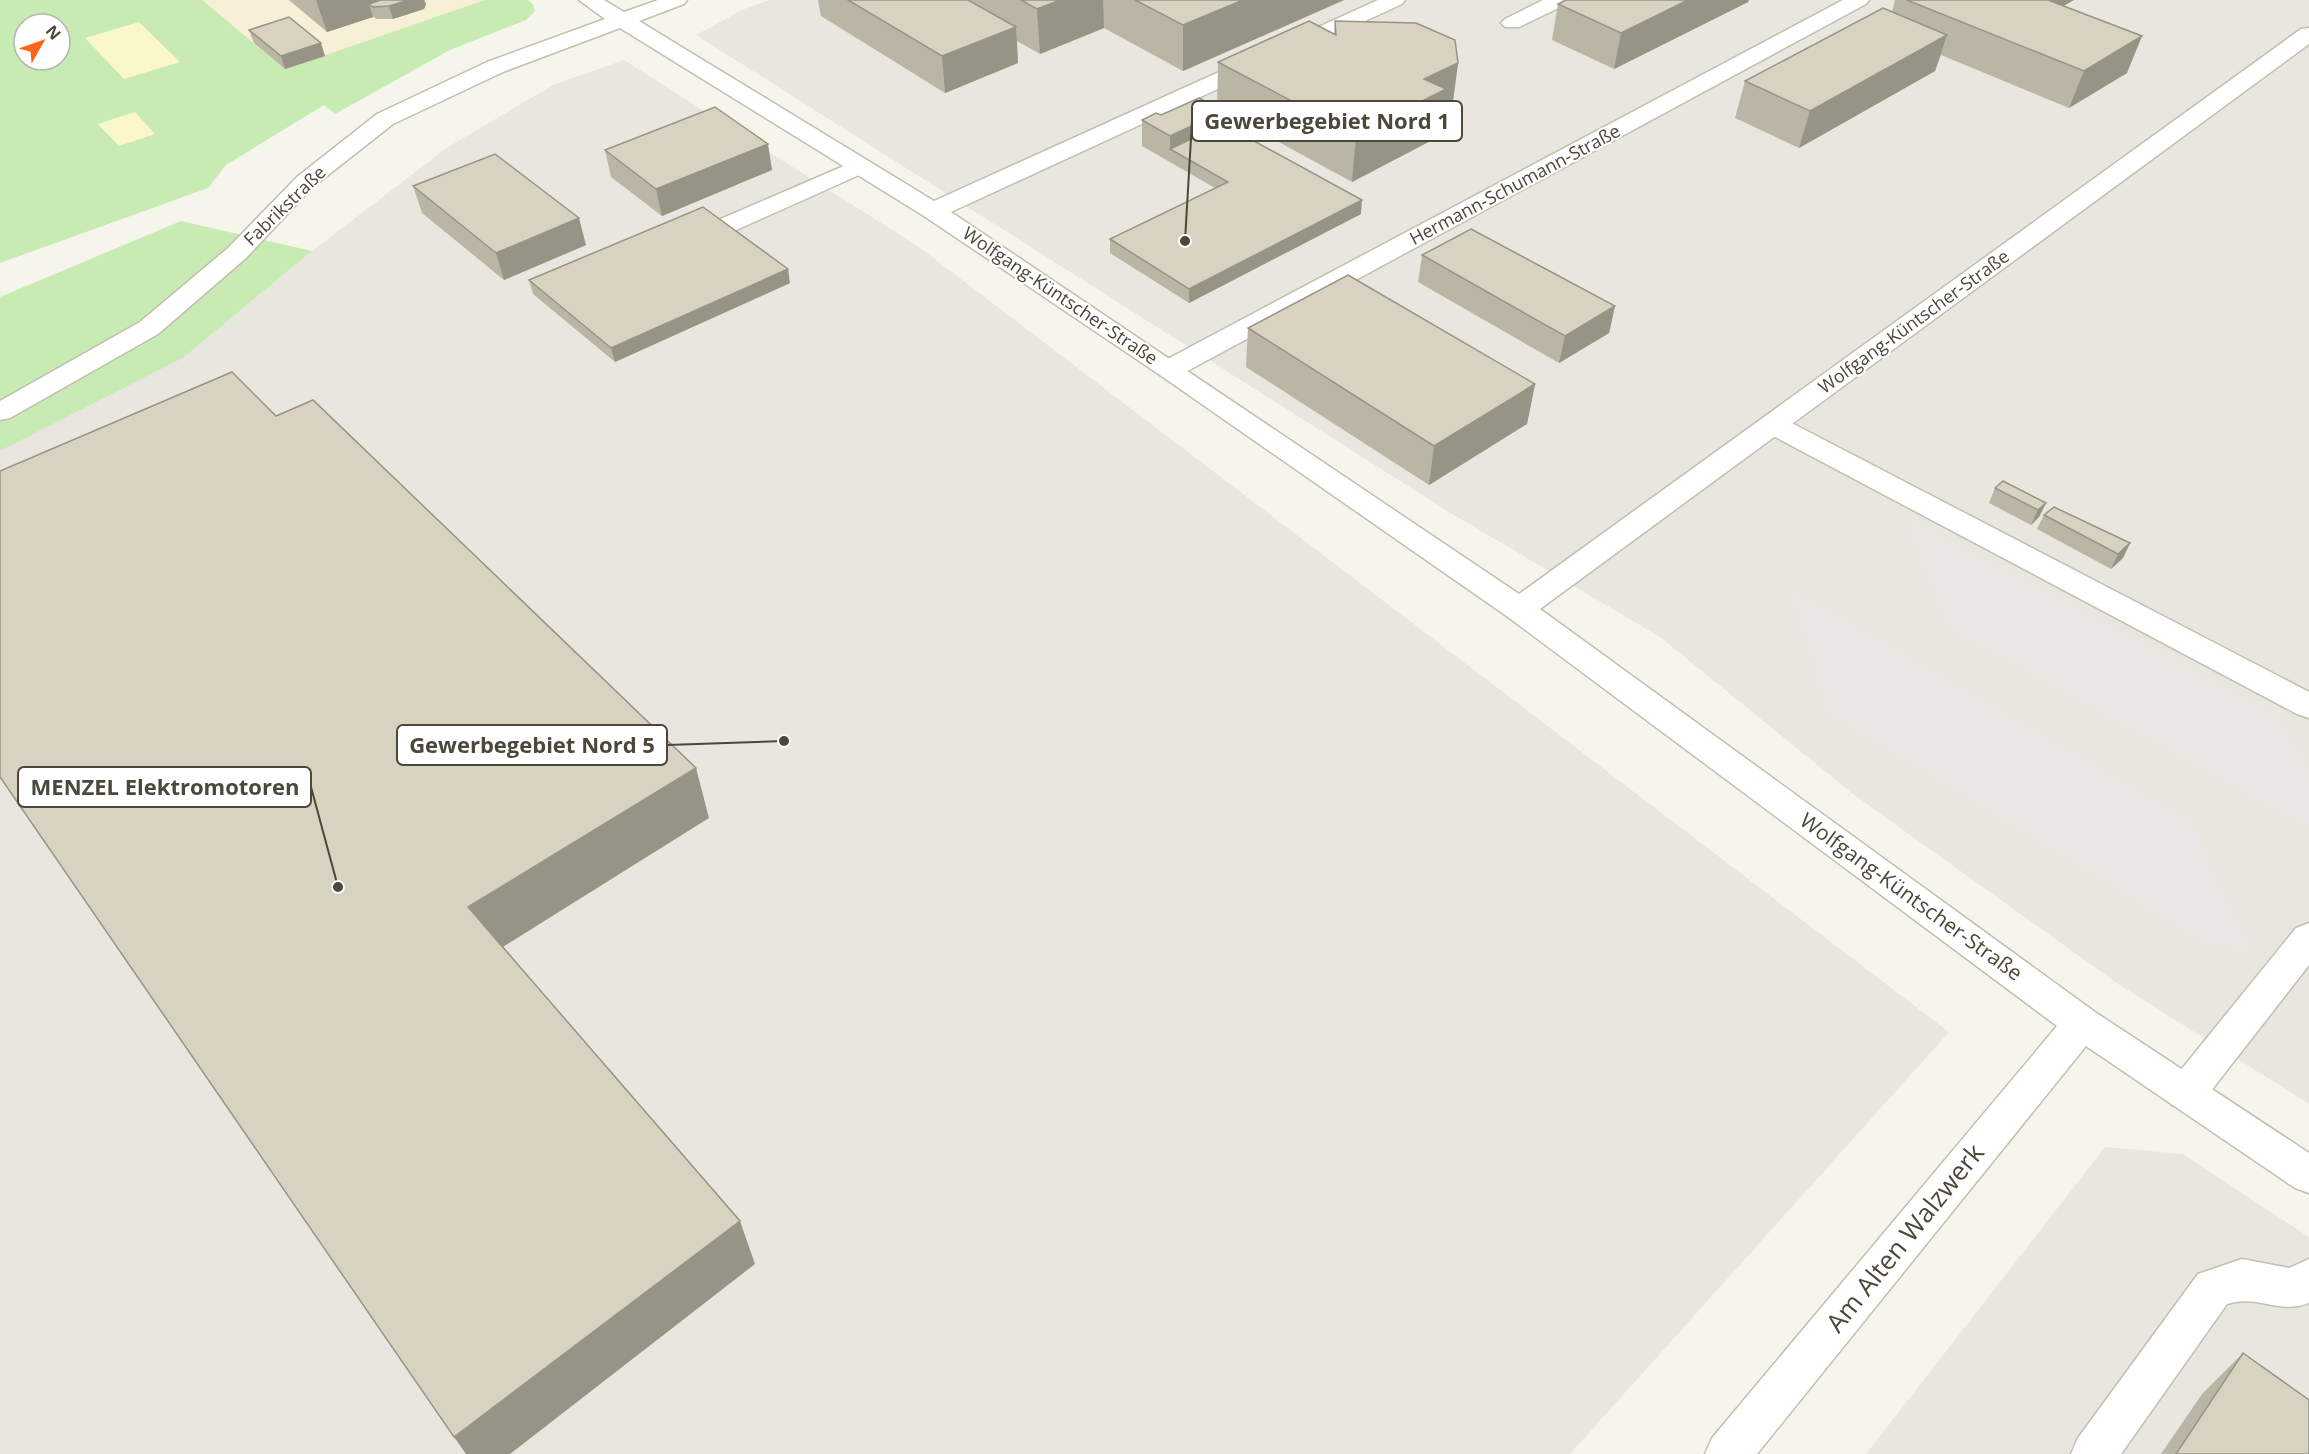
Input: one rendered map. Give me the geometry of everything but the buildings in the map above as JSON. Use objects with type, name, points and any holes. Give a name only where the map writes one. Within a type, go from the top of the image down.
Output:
[{"type":"street","name":"Wolfgang-Küntscher-Straße","points":[[589,0],[933,211],[1170,369],[1519,609],[2082,1023],[2309,1175]]},
{"type":"street","name":"Fabrikstraße","points":[[0,412],[149,328],[237,253],[305,182],[385,119],[495,68],[678,0]]},
{"type":"street","points":[[933,211],[1395,0]]},
{"type":"street","points":[[1512,23],[1560,0]]},
{"type":"street","name":"Hermann-Schumann-Straße","points":[[1170,369],[1860,0]]},
{"type":"street","name":"Wolfgang-Küntscher-Straße","points":[[1519,609],[2309,34]]},
{"type":"street","points":[[725,226],[860,166]]},
{"type":"street","points":[[1774,425],[2309,706]]},
{"type":"street","points":[[2186,1093],[2309,938]]},
{"type":"street","name":"Am Alten Walzwerk","points":[[1728,1454],[2082,1023]]},
{"type":"street","points":[[2094,1454],[2213,1288],[2242,1279],[2294,1289],[2309,1279]]},
{"type":"shaded area","points":[[202,0],[485,0],[285,69]]},
{"type":"shaded area","points":[[769,0],[2309,0],[2309,1104],[2118,984],[1853,794],[1660,637],[1449,512],[696,35],[742,10]]},
{"type":"shaded area","points":[[624,60],[919,247],[1949,1032],[1570,1454],[0,1454],[0,451],[183,358],[312,251],[448,147],[553,85]]},
{"type":"shaded area","points":[[1907,518],[2278,715],[2309,772],[2309,829],[1946,627]]},
{"type":"shaded area","points":[[1789,587],[2190,820],[2251,951],[2207,944],[1829,714]]},
{"type":"shaded area","points":[[2105,1147],[2183,1154],[2309,1237],[2309,1454],[1866,1454]]},
{"type":"green space","points":[[0,0],[202,0],[285,69],[485,0],[528,0],[533,4],[535,11],[526,20],[450,50],[335,114],[324,105],[226,165],[208,188],[0,263]]},
{"type":"green space","points":[[181,221],[312,251],[183,358],[0,451],[0,297]]},
{"type":"sand","points":[[139,22],[180,62],[124,79],[85,38]]},
{"type":"sand","points":[[135,112],[155,134],[119,146],[98,124]]},
{"type":"place","name":"Gewerbegebiet Nord 1","points":[[1185,241]]},
{"type":"place","name":"Gewerbegebiet Nord 5","points":[[784,741]]},
{"type":"place","name":"MENZEL Elektromotoren","points":[[338,887]]}]
